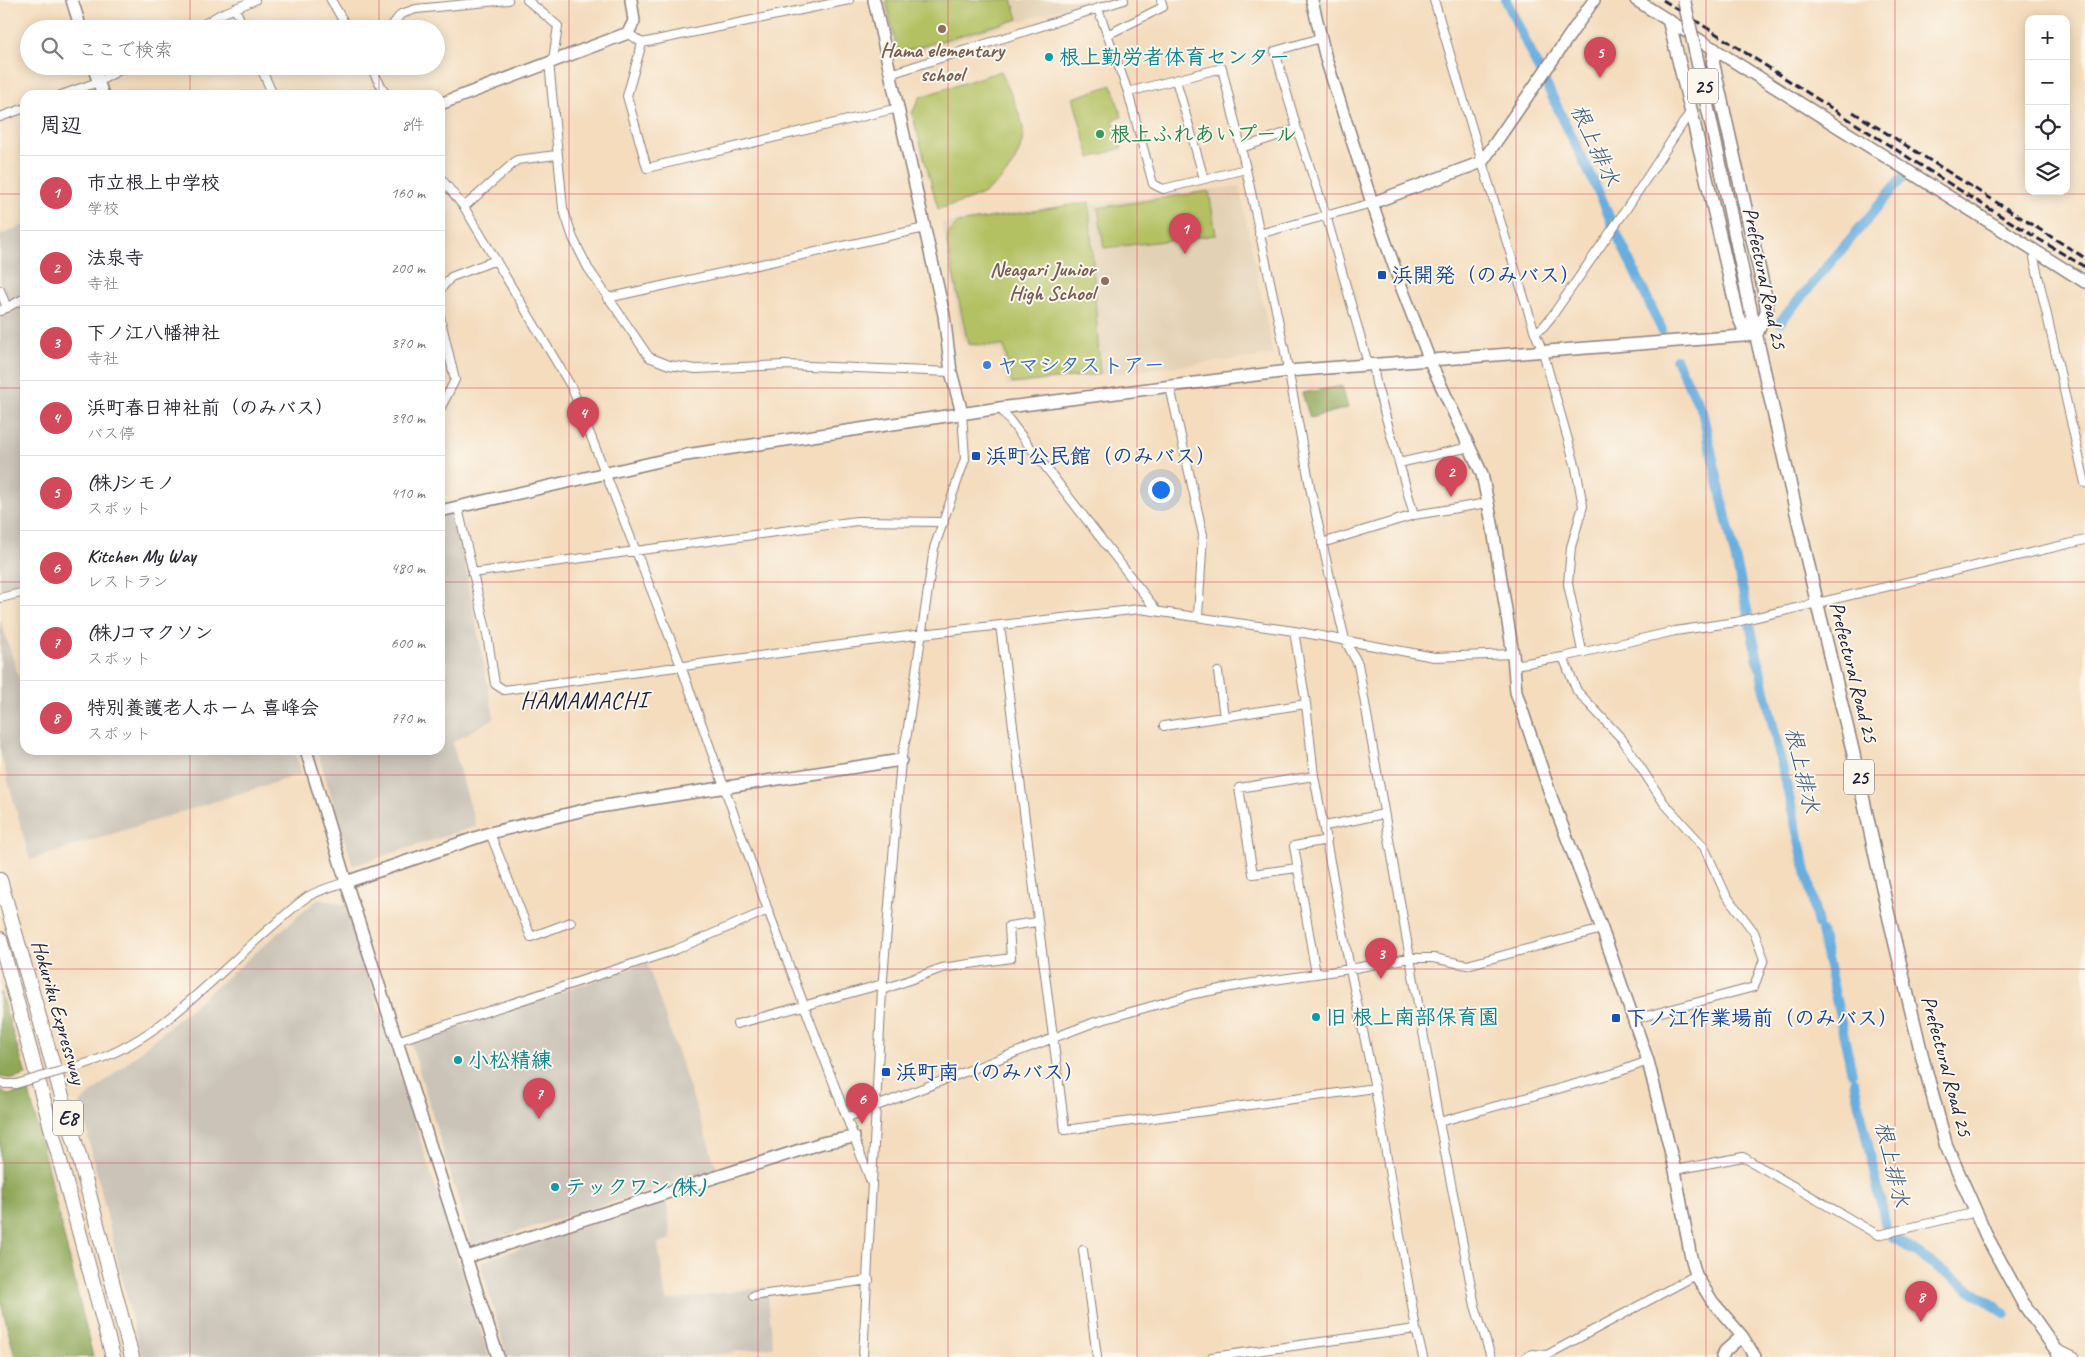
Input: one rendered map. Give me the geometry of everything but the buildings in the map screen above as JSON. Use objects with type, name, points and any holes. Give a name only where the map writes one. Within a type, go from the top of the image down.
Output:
[{"type":"highway","name":"Hokuriku Expressway","points":[[0,880],[79,1156],[132,1357]]},
{"type":"highway","name":"Hokuriku Expressway","points":[[0,939],[113,1357]]},
{"type":"main road","name":"Prefectural Road 25","points":[[1684,0],[1756,335],[1817,603],[1853,752],[1888,913],[1923,1060],[1946,1145],[1987,1237],[2023,1303],[2057,1352]]},
{"type":"main road","points":[[1669,21],[1738,315],[1744,329],[1756,335],[1767,311],[1765,294],[1713,63],[1714,49]]},
{"type":"street","points":[[72,0],[78,20]]},
{"type":"street","points":[[213,20],[255,0]]},
{"type":"street","points":[[331,0],[343,20]]},
{"type":"street","points":[[396,20],[401,14],[416,9],[508,0]]},
{"type":"street","points":[[527,0],[558,26],[551,61],[556,155],[563,208],[573,238],[588,268],[607,298],[649,357],[669,365],[696,370],[785,364],[951,372]]},
{"type":"street","points":[[445,102],[628,33],[634,21],[631,0]]},
{"type":"street","points":[[628,33],[642,43],[849,0]]},
{"type":"street","points":[[863,1357],[869,1280],[871,1182],[883,987],[901,760],[923,634],[934,548],[964,459],[962,414],[951,372],[944,315],[874,0]]},
{"type":"street","points":[[890,74],[1124,0]]},
{"type":"street","points":[[1107,34],[1163,7],[1161,0]]},
{"type":"street","points":[[1313,0],[1321,38],[1372,203],[1429,359],[1482,474],[1513,660],[1516,692],[1552,799],[1635,1019],[1648,1061],[1675,1170],[1690,1253],[1696,1275],[1712,1301],[1742,1336],[1755,1357]]},
{"type":"street","points":[[1434,0],[1482,162],[1535,333],[1543,352],[1576,468],[1583,506],[1570,547],[1568,584],[1582,651]]},
{"type":"street","points":[[1259,234],[1372,203],[1482,162],[1594,0]]},
{"type":"street","points":[[1636,0],[2085,282]]},
{"type":"street","points":[[235,8],[240,20]]},
{"type":"street","points":[[1098,9],[1128,92],[1153,184],[1163,189],[1246,169]]},
{"type":"street","points":[[1321,38],[1275,51],[1297,129],[1326,215],[1414,515]]},
{"type":"street","points":[[642,43],[627,96],[647,168],[898,108]]},
{"type":"street","points":[[1128,92],[1222,68],[1246,169],[1322,543],[1345,640],[1358,664],[1409,958],[1474,1306],[1491,1357]]},
{"type":"street","points":[[96,75],[100,90]]},
{"type":"street","points":[[75,90],[98,82],[111,75]]},
{"type":"street","points":[[264,75],[271,90]]},
{"type":"street","points":[[375,75],[383,90]]},
{"type":"street","points":[[1176,80],[1204,179]]},
{"type":"street","points":[[0,117],[20,110]]},
{"type":"street","points":[[1535,333],[1552,316],[1691,111]]},
{"type":"street","points":[[1241,148],[1297,129]]},
{"type":"street","points":[[464,207],[516,160],[556,155]]},
{"type":"street","points":[[445,183],[464,207],[572,388],[681,666],[768,910],[848,1117],[871,1182]]},
{"type":"street","points":[[607,298],[925,228]]},
{"type":"street","points":[[2038,252],[2034,258],[2085,484]]},
{"type":"street","points":[[445,285],[452,277],[496,260]]},
{"type":"street","points":[[0,290],[3,309],[20,300]]},
{"type":"street","points":[[445,510],[686,455],[1000,408],[1288,371],[1756,335]]},
{"type":"street","points":[[445,338],[455,380],[445,399]]},
{"type":"street","points":[[1170,387],[1203,535],[1198,616]]},
{"type":"street","points":[[1000,408],[1157,611]]},
{"type":"street","points":[[1399,463],[1470,448]]},
{"type":"street","points":[[1322,543],[1414,515],[1488,503]]},
{"type":"street","points":[[458,508],[487,634],[494,684],[504,690],[923,634],[1140,608],[1294,631],[1434,657],[1513,660],[1563,657],[1675,630],[1736,622],[2085,540]]},
{"type":"street","points":[[472,573],[857,521],[944,522]]},
{"type":"street","points":[[0,598],[20,593]]},
{"type":"street","points":[[1000,625],[1065,1130],[1376,1088]]},
{"type":"street","points":[[1294,631],[1306,704],[1314,776],[1350,969],[1376,1088],[1416,1329],[1423,1357]]},
{"type":"street","points":[[1563,657],[1577,691],[1622,739],[1664,803],[1704,847],[1726,894],[1754,932],[1764,959],[1754,987],[1635,1019]]},
{"type":"street","points":[[1218,672],[1224,717]]},
{"type":"street","points":[[1164,726],[1306,704]]},
{"type":"street","points":[[308,755],[346,882],[498,1357]]},
{"type":"street","points":[[0,1082],[16,1084],[78,1066],[120,1050],[150,1032],[181,1008],[307,897],[346,882],[490,833],[592,808],[901,760]]},
{"type":"street","points":[[1297,868],[1253,874],[1239,788],[1314,776]]},
{"type":"street","points":[[1324,826],[1384,814]]},
{"type":"street","points":[[490,833],[531,937],[571,922]]},
{"type":"street","points":[[1316,974],[1294,846],[1327,840]]},
{"type":"street","points":[[397,1041],[675,950],[768,910]]},
{"type":"street","points":[[736,1024],[805,1005],[883,987],[942,968],[1010,958],[1009,926],[1037,922]]},
{"type":"street","points":[[848,1117],[1095,1022],[1194,994],[1409,958],[1433,958],[1467,965],[1602,929]]},
{"type":"street","points":[[1439,1122],[1615,1073],[1648,1061]]},
{"type":"street","points":[[467,1257],[813,1146],[854,1137]]},
{"type":"street","points":[[1675,1170],[1743,1157],[1878,1235],[1977,1212]]},
{"type":"street","points":[[1083,1250],[1096,1357]]},
{"type":"street","points":[[1526,1357],[1533,1354],[1548,1356],[1696,1275]]},
{"type":"street","points":[[753,1296],[869,1280]]},
{"type":"street","points":[[1212,1357],[1416,1329]]},
{"type":"street","points":[[1722,1357],[1725,1351],[1742,1336]]},
{"type":"street","points":[[2057,1352],[2075,1357]]},
{"type":"shaded area","name":"Hama elementary school","points":[[883,0],[1090,0],[897,58]]},
{"type":"shaded area","name":"Neagari Junior High School","points":[[1239,186],[1273,355],[1006,386],[1001,350],[968,346],[962,339],[942,223]]},
{"type":"shaded area","points":[[20,227],[20,296],[0,306],[0,235]]},
{"type":"shaded area","points":[[20,306],[20,585],[0,590],[0,316]]},
{"type":"shaded area","points":[[445,513],[456,518],[494,718],[452,743],[476,826],[353,866],[319,755],[445,755]]},
{"type":"shaded area","points":[[0,618],[20,681],[20,755],[296,755],[302,774],[30,860],[0,752]]},
{"type":"shaded area","points":[[318,899],[346,905],[489,1357],[141,1357],[80,1103]]},
{"type":"shaded area","points":[[647,963],[717,1169],[472,1246],[411,1043]]},
{"type":"shaded area","points":[[666,1198],[671,1239],[658,1243],[666,1301],[767,1287],[773,1347],[696,1357],[507,1357],[480,1262]]},
{"type":"green space","name":"Hama elementary school","points":[[886,0],[1012,0],[1018,19],[898,53]]},
{"type":"green space","points":[[1001,71],[1023,129],[1023,139],[1016,159],[1003,177],[987,191],[969,200],[938,209],[912,113],[920,97]]},
{"type":"green space","name":"根上ふれあいプール","points":[[1112,85],[1122,117],[1113,120],[1122,148],[1090,158],[1073,98]]},
{"type":"green space","points":[[1209,191],[1216,235],[1104,248],[1098,208]]},
{"type":"green space","points":[[1089,202],[1100,374],[1012,384],[1004,346],[968,344],[947,244],[948,234],[958,223]]},
{"type":"green space","points":[[1342,386],[1348,408],[1310,418],[1302,393]]},
{"type":"green space","points":[[0,992],[26,1075],[13,1079],[0,1077]]},
{"type":"green space","points":[[0,1090],[7,1095],[29,1091],[93,1357],[15,1357],[0,1299]]},
{"type":"waterway","name":"根上排水","points":[[1506,0],[1540,72]]},
{"type":"waterway","name":"根上排水","points":[[1545,82],[1602,199],[1612,224]]},
{"type":"waterway","points":[[1780,322],[1903,177]]},
{"type":"waterway","name":"根上排水","points":[[1615,230],[1662,330]]},
{"type":"waterway","name":"根上排水","points":[[1676,359],[1702,411],[1748,614]]},
{"type":"waterway","name":"根上排水","points":[[1750,625],[1818,924]]},
{"type":"waterway","name":"根上排水","points":[[1821,931],[1852,1073]]},
{"type":"waterway","name":"根上排水","points":[[1854,1082],[1886,1226]]},
{"type":"waterway","name":"根上排水","points":[[1893,1237],[2005,1313]]},
{"type":"railway","points":[[1663,0],[1926,169],[2085,267]]},
{"type":"railway","points":[[1853,112],[2085,258]]},
{"type":"place","name":"Hama elementary school","points":[[942,29]]},
{"type":"place","name":"根上勤労者体育センター","points":[[1049,57]]},
{"type":"place","name":"(株)シモノ","points":[[1600,78]]},
{"type":"place","name":"根上ふれあいプール","points":[[1100,134]]},
{"type":"place","name":"市立根上中学校","points":[[1185,254]]},
{"type":"place","name":"浜開発（のみバス）","points":[[1382,275]]},
{"type":"place","name":"Neagari Junior High School","points":[[1105,281]]},
{"type":"place","name":"ヤマシタストアー","points":[[987,365]]},
{"type":"place","name":"浜町春日神社前（のみバス）","points":[[583,438]]},
{"type":"place","name":"浜町公民館（のみバス）","points":[[976,456]]},
{"type":"place","name":"法泉寺","points":[[1451,497]]},
{"type":"place","name":"下ノ江八幡神社","points":[[1381,979]]},
{"type":"place","name":"旧 根上南部保育園","points":[[1316,1017]]},
{"type":"place","name":"下ノ江作業場前（のみバス）","points":[[1616,1018]]},
{"type":"place","name":"小松精練","points":[[458,1060]]},
{"type":"place","name":"浜町南（のみバス）","points":[[886,1072]]},
{"type":"place","name":"(株)コマクソン","points":[[539,1119]]},
{"type":"place","name":"Kitchen My Way","points":[[862,1124]]},
{"type":"place","name":"テックワン(株)","points":[[555,1187]]},
{"type":"place","name":"特別養護老人ホーム 喜峰会","points":[[1921,1322]]},
{"type":"district","name":"HAMAMACHI","points":[[584,700]]}]
